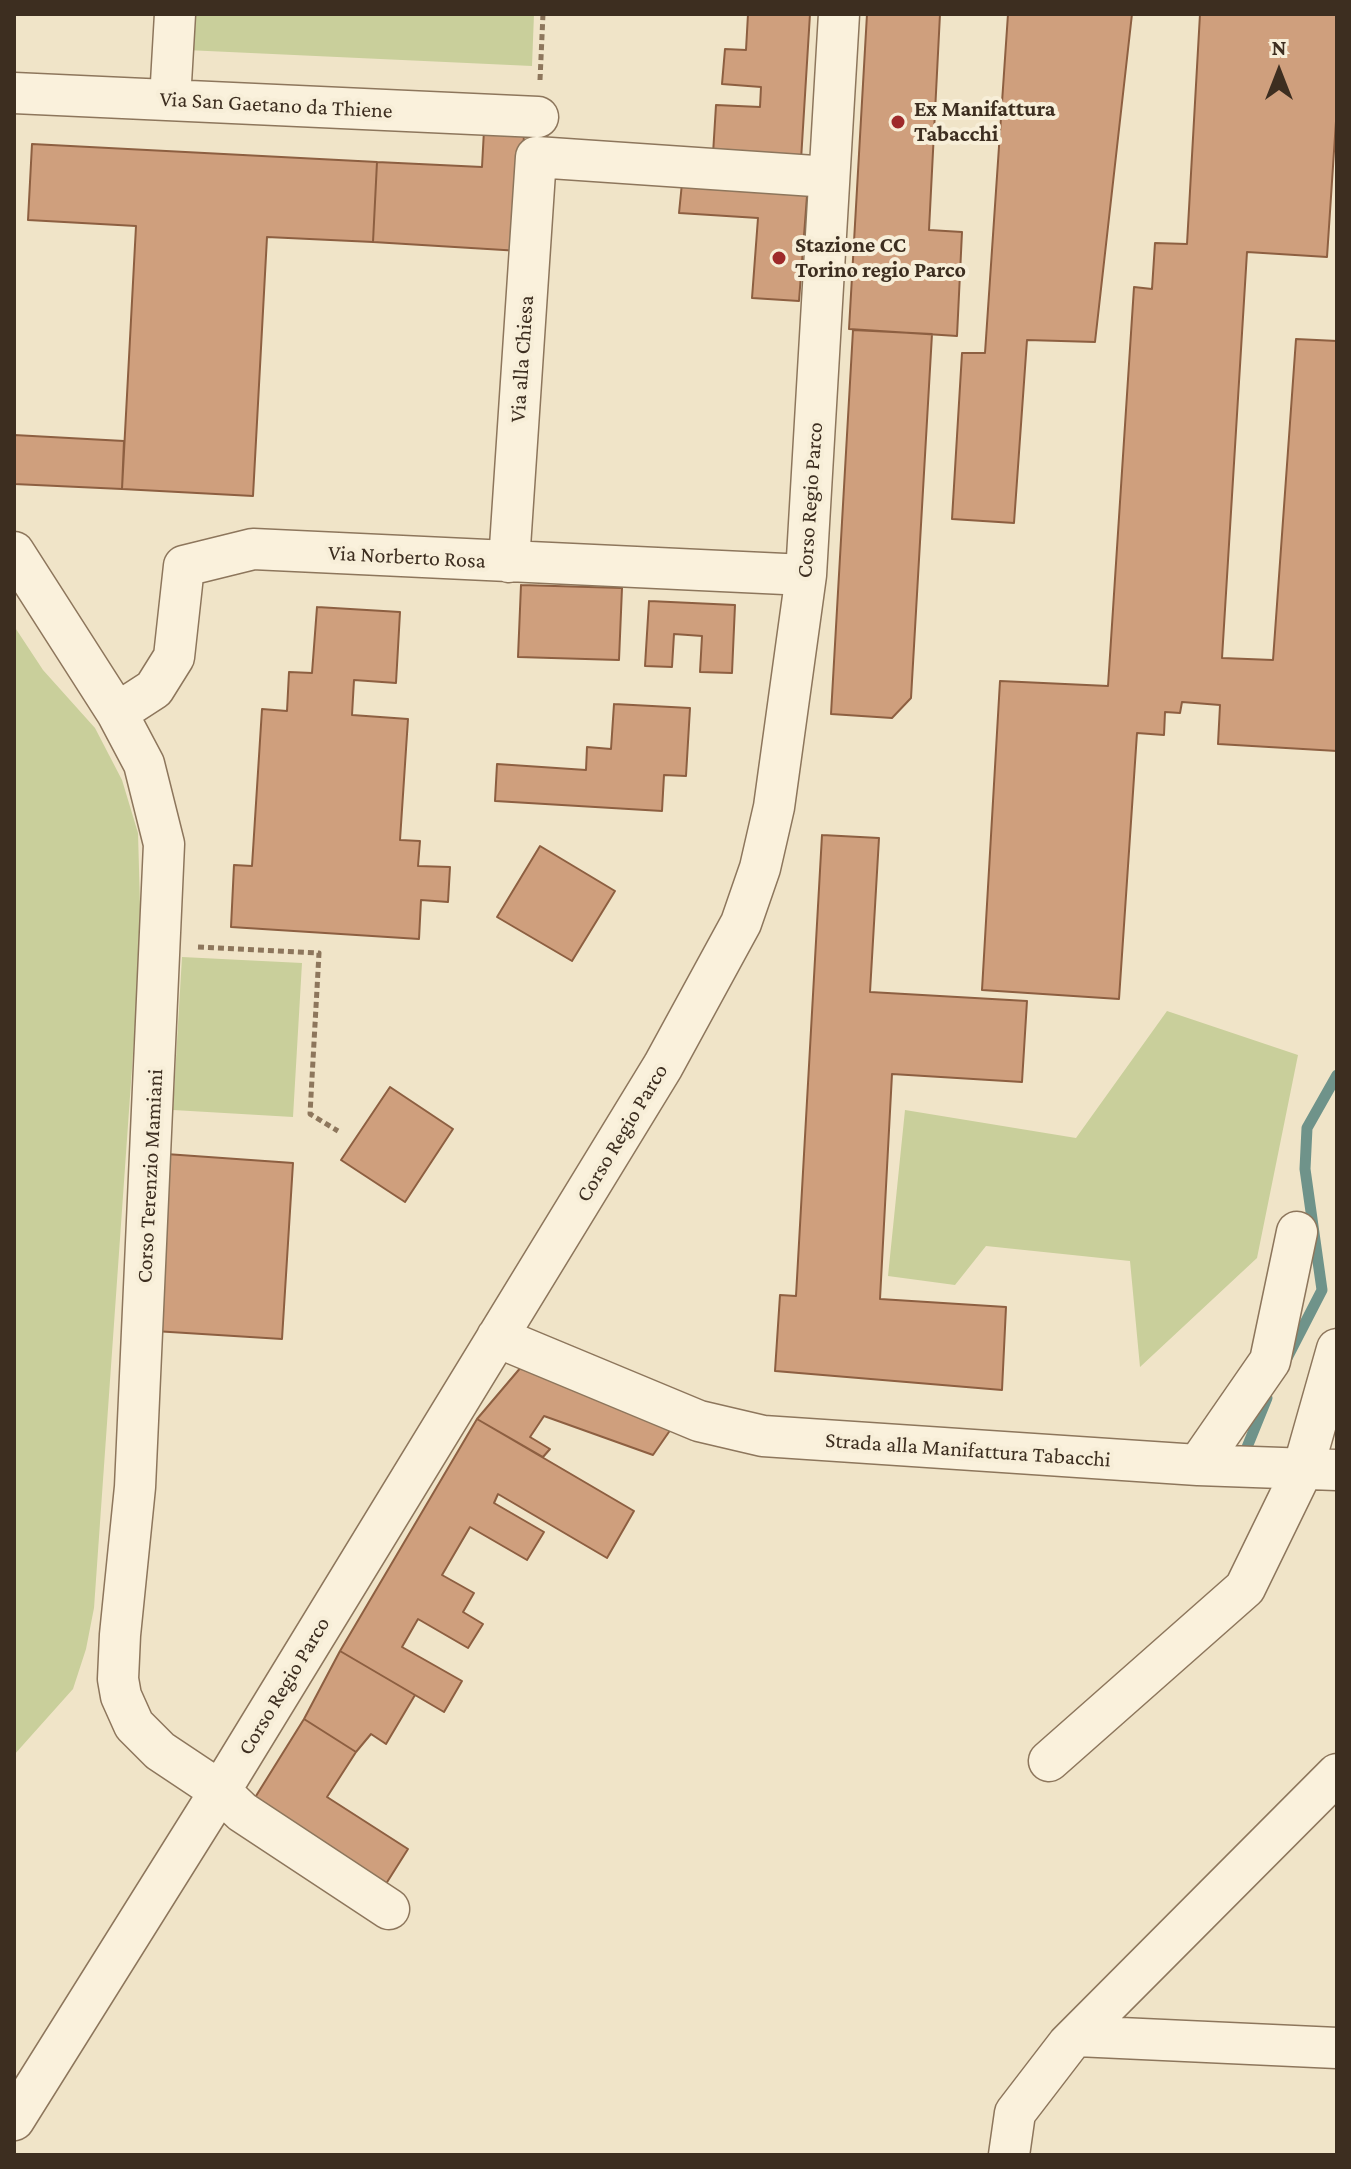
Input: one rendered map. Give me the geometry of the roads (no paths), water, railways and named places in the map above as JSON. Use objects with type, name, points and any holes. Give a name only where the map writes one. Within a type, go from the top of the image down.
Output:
[{"type":"street","points":[[170,100],[175,14]]},
{"type":"street","name":"Corso Regio Parco","points":[[14,2120],[220,1791],[663,1066],[741,923],[760,868],[774,807],[806,575],[839,14]]},
{"type":"street","name":"Via San Gaetano da Thiene","points":[[14,93],[538,117]]},
{"type":"street","name":"Via alla Chiesa","points":[[509,562],[536,157],[829,177]]},
{"type":"street","name":"Via Norberto Rosa","points":[[117,713],[154,689],[174,657],[184,566],[253,549],[806,575]]},
{"type":"street","name":"Corso Terenzio Mamiani","points":[[14,552],[117,713],[144,764],[161,821],[166,870],[135,1487],[118,1679],[127,1713],[144,1737],[220,1791],[242,1812],[389,1909]]},
{"type":"street","points":[[1198,1465],[1270,1361],[1297,1232]]},
{"type":"street","name":"Strada alla Manifattura Tabacchi","points":[[497,1337],[699,1421],[763,1436],[1198,1465],[1320,1470]]},
{"type":"street","points":[[1049,1761],[1245,1588],[1320,1470],[1337,1349]]},
{"type":"street","points":[[1009,2155],[1015,2113],[1077,2036],[1337,1774]]},
{"type":"street","points":[[1077,2036],[1337,2048]]},
{"type":"waterway","points":[[1287,1358],[1322,1290],[1305,1169],[1307,1128],[1337,1075]]},
{"type":"waterway","points":[[1243,1457],[1267,1398]]},
{"type":"place","name":"Ex Manifattura Tabacchi","points":[[898,122]]},
{"type":"place","name":"Stazione CC Torino regio Parco","points":[[779,258]]}]
